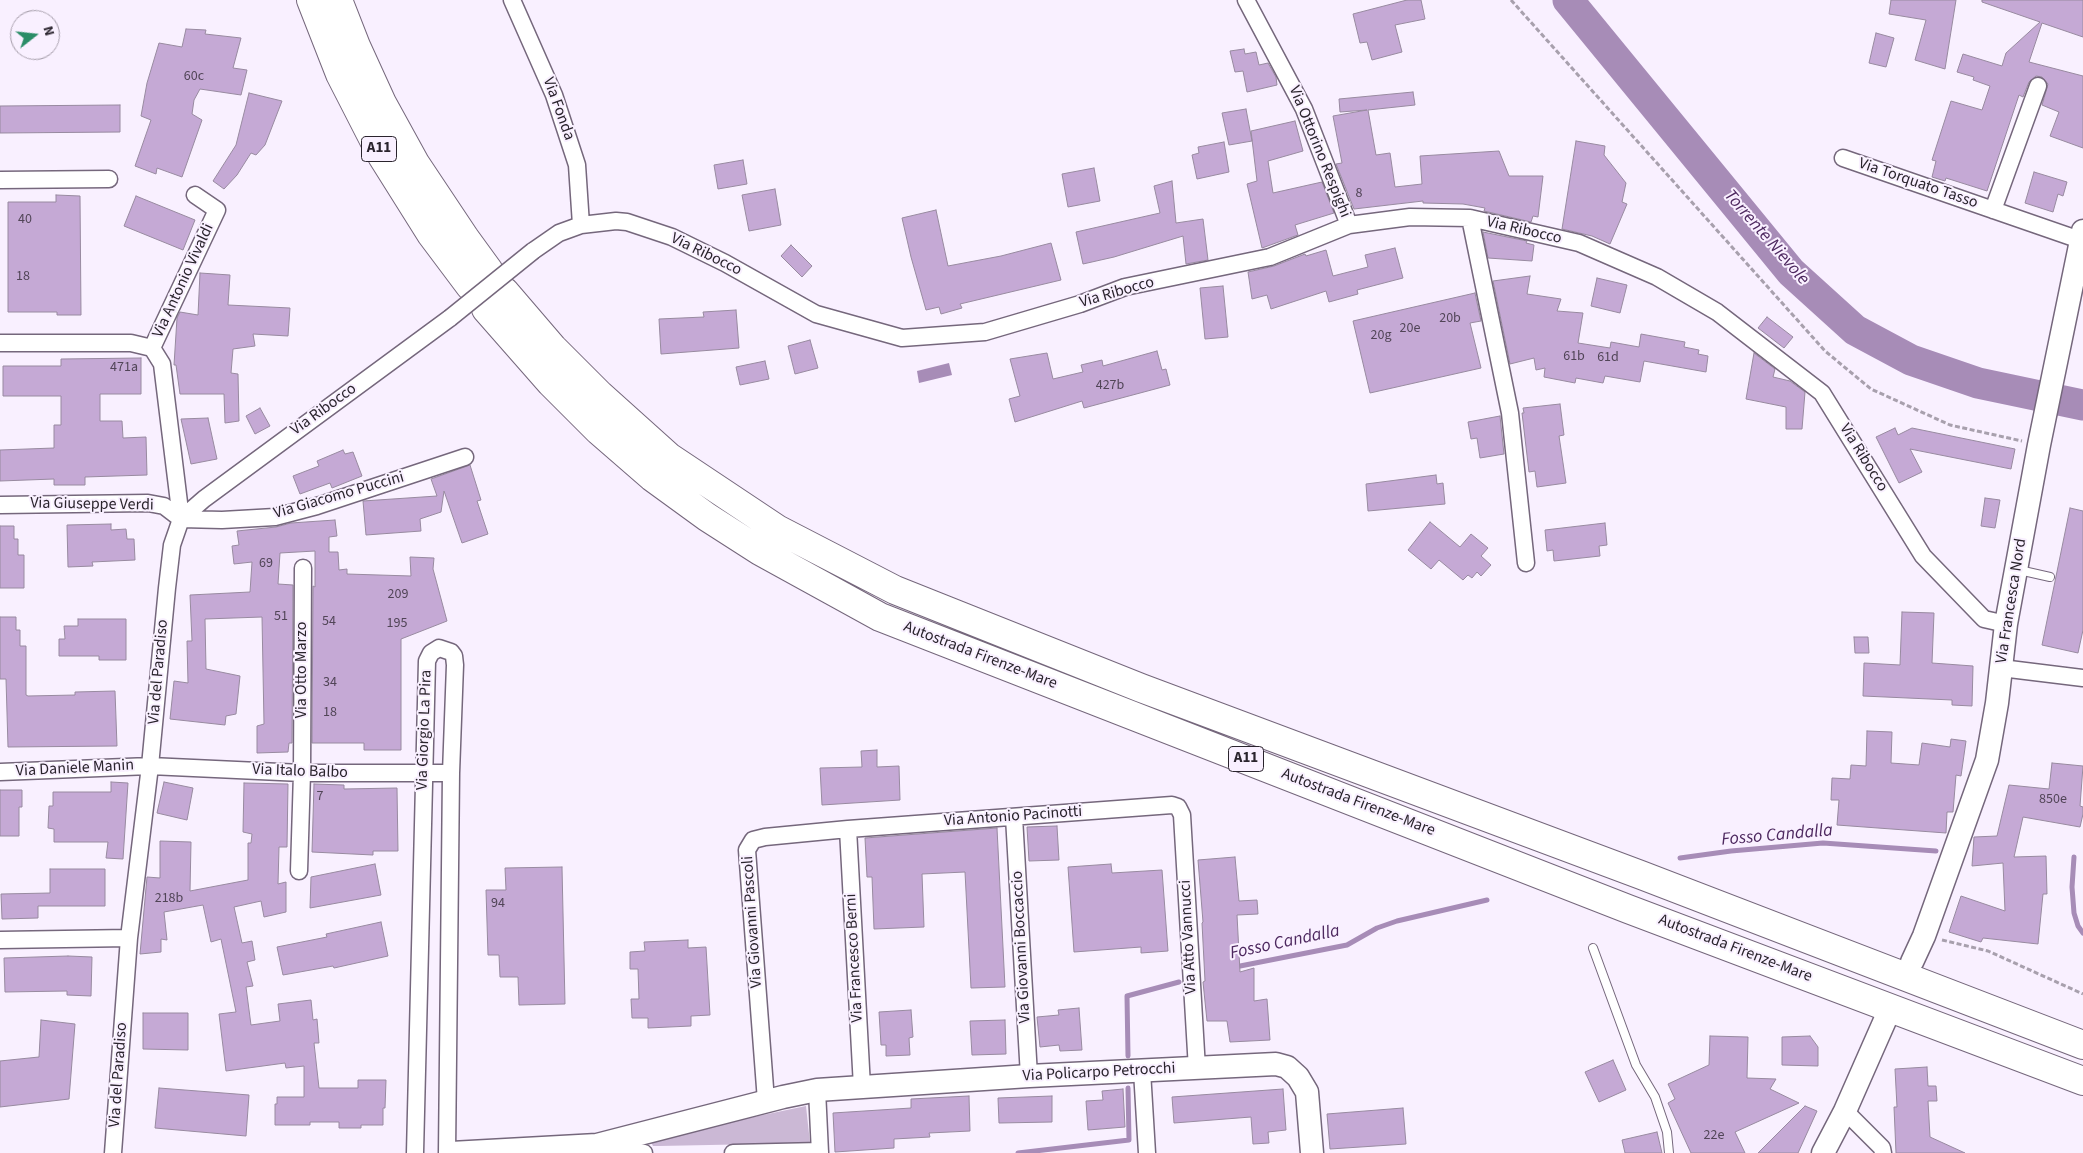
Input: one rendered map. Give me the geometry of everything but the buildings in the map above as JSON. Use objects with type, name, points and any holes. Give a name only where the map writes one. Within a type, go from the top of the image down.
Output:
[{"type":"highway","name":"Autostrada Firenze-Mare","points":[[311,0],[340,74],[382,156],[431,234],[553,348],[600,395],[669,457],[777,529],[895,590],[1141,688],[1641,875],[2083,1045]]},
{"type":"highway","name":"Autostrada Firenze-Mare","points":[[338,0],[356,46],[382,103],[415,163],[465,238],[488,289],[551,384],[652,477],[707,517],[760,551],[880,617],[1628,909],[2083,1081]]},
{"type":"main road","name":"Via Francesca Nord","points":[[1912,962],[1924,936],[1987,760],[2006,624],[2081,236]]},
{"type":"main road","points":[[1823,1153],[1845,1111],[1886,1018]]},
{"type":"main road","name":"Via Policarpo Petrocchi","points":[[452,1153],[588,1148],[766,1101],[817,1090],[1030,1076],[1276,1064],[1287,1067],[1298,1077],[1307,1092],[1312,1153]]},
{"type":"street","name":"Via Fonda","points":[[512,0],[554,95],[577,165],[581,224]]},
{"type":"street","name":"Via Ottorino Respighi","points":[[1246,0],[1304,109],[1349,225]]},
{"type":"street","name":"Via Torquato Tasso","points":[[1993,210],[2038,86]]},
{"type":"street","name":"Via Torquato Tasso","points":[[1843,158],[1993,210],[2081,236]]},
{"type":"street","points":[[0,180],[109,179]]},
{"type":"street","name":"Via Antonio Vivaldi","points":[[152,348],[217,210],[195,195]]},
{"type":"street","name":"Via Ribocco","points":[[181,519],[204,499],[450,318],[533,251],[559,233],[581,224],[616,221],[627,222],[649,229],[725,263],[816,314],[902,338],[986,332],[1080,304],[1125,287],[1270,258],[1349,225],[1410,217],[1470,218],[1579,243],[1657,277],[1724,318],[1822,393],[1923,556],[1984,619],[2006,624]]},
{"type":"street","points":[[1470,218],[1510,413],[1526,563]]},
{"type":"street","points":[[0,343],[131,342],[152,348]]},
{"type":"street","name":"Via del Paradiso","points":[[113,1153],[129,938],[150,766],[166,588],[172,545],[181,519],[162,364],[152,348]]},
{"type":"street","name":"Via Giacomo Puccini","points":[[181,519],[222,520],[275,517],[317,506],[465,457]]},
{"type":"street","name":"Via Giuseppe Verdi","points":[[0,505],[148,503],[164,506],[181,519]]},
{"type":"street","name":"Via Otto Marzo","points":[[299,871],[302,773],[303,568]]},
{"type":"street","name":"Via Giorgio La Pira","points":[[415,1153],[427,661],[431,653],[439,648],[451,652],[455,660],[451,773],[447,1153]]},
{"type":"street","points":[[2001,668],[2083,678]]},
{"type":"street","name":"Via Daniele Manin","points":[[0,772],[150,766]]},
{"type":"street","name":"Via Italo Balbo","points":[[150,766],[302,773],[451,773]]},
{"type":"street","name":"Via Antonio Pacinotti","points":[[848,829],[1172,805],[1178,807]]},
{"type":"street","name":"Via Atto Vannucci","points":[[1178,807],[1182,815],[1197,1069]]},
{"type":"street","name":"Via Giovanni Boccaccio","points":[[1014,817],[1030,1076]]},
{"type":"street","name":"Via Francesco Berni","points":[[848,829],[862,1086]]},
{"type":"street","name":"Via Giovanni Pascoli","points":[[766,1101],[747,850],[753,840],[765,836],[848,829]]},
{"type":"street","points":[[0,940],[129,938]]},
{"type":"street","points":[[1142,1071],[1147,1153]]},
{"type":"street","points":[[733,1153],[820,1152],[817,1090]]},
{"type":"street","points":[[1845,1111],[1882,1148],[1883,1153]]},
{"type":"street","points":[[588,1148],[644,1153]]},
{"type":"lane","points":[[2017,569],[2050,577]]},
{"type":"lane","points":[[1592,948],[1636,1065],[1654,1097],[1667,1132],[1669,1153]]},
{"type":"path","points":[[1511,0],[1825,351],[1871,389],[1950,424],[2040,445]]},
{"type":"path","points":[[1924,936],[1988,951],[2083,994]]},
{"type":"shaded area","points":[[949,363],[952,375],[919,383],[917,371]]},
{"type":"shaded area","points":[[806,1106],[810,1143],[653,1146],[651,1142],[658,1137]]},
{"type":"waterway","name":"Torrente Nievole","points":[[1568,0],[1791,272],[1855,330],[1911,360],[1978,383],[2083,405]]},
{"type":"waterway","name":"Fosso Candalla","points":[[1680,858],[1731,851],[1823,843],[1936,851]]},
{"type":"waterway","points":[[2074,857],[2072,887],[2074,913],[2078,926],[2083,933]]},
{"type":"waterway","name":"Fosso Candalla","points":[[1235,967],[1347,945],[1377,928],[1397,921],[1487,900]]},
{"type":"waterway","name":"Fosso Candalla","points":[[1128,1056],[1127,996],[1179,982]]},
{"type":"waterway","name":"Fosso Candalla","points":[[1018,1153],[1129,1140],[1128,1088]]},
{"type":"tunnel","points":[[1886,1018],[1912,962]]}]
